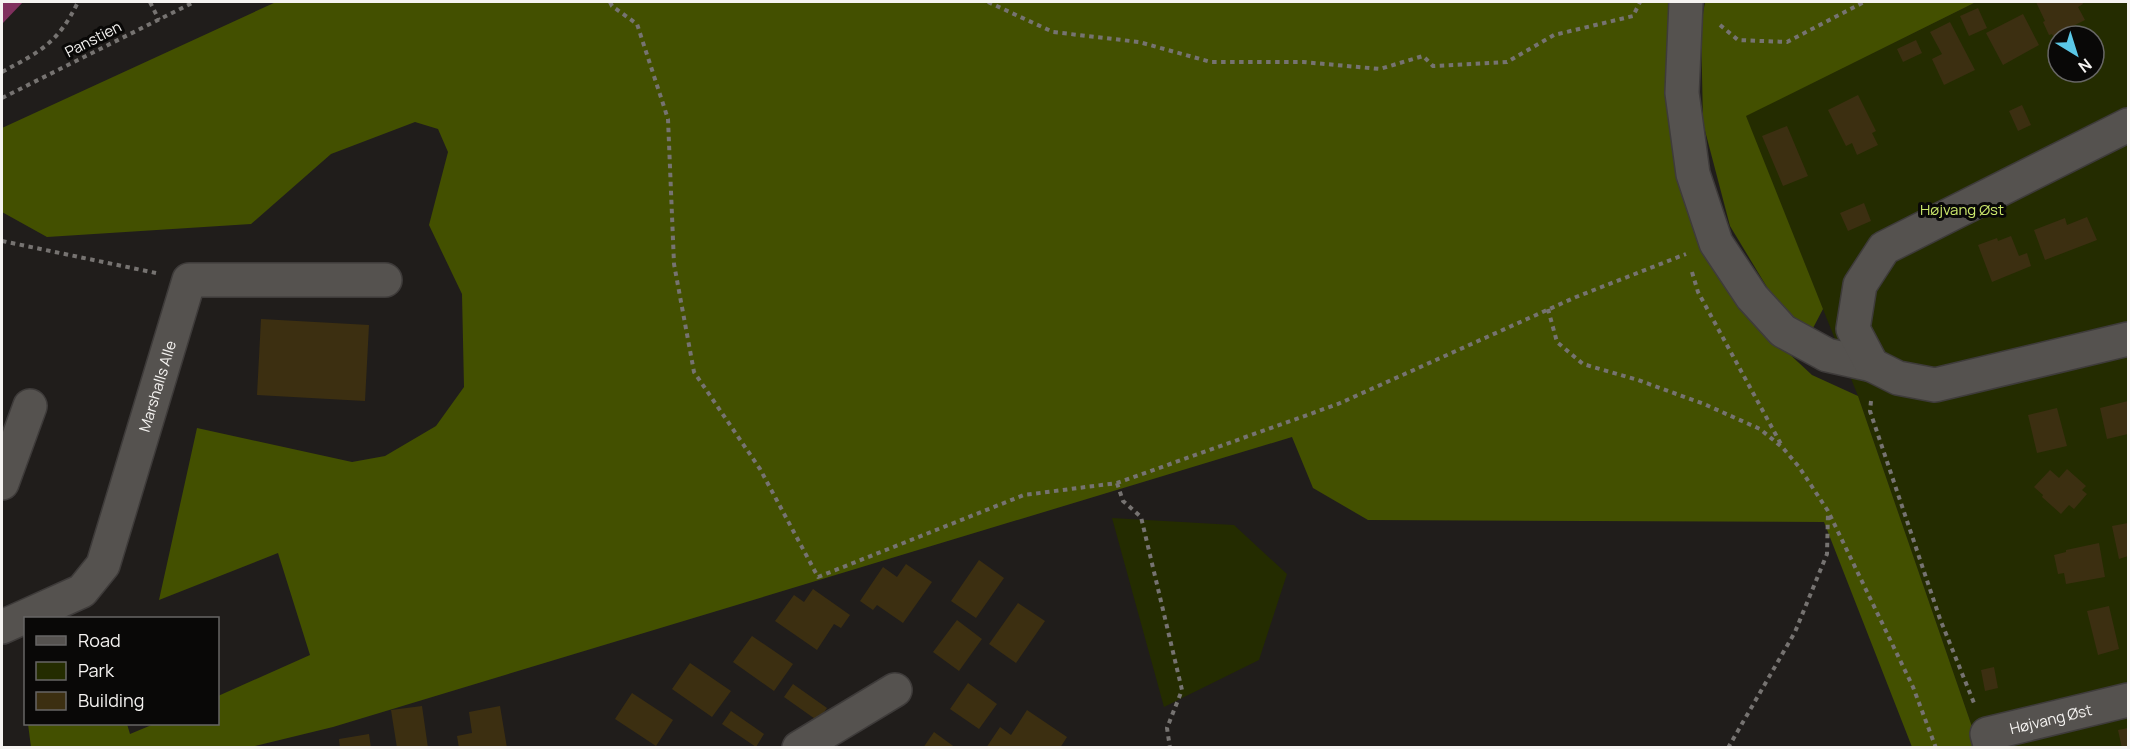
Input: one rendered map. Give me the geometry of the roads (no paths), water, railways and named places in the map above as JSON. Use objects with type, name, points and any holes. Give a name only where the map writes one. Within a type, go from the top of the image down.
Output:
[{"type":"street","points":[[1686,2],[1682,93],[1693,174],[1716,243],[1752,297],[1783,331],[1827,355],[1872,365],[1898,378],[1935,385],[2128,339]]},
{"type":"street","points":[[1872,365],[1853,329],[1860,285],[1884,248],[2128,125]]},
{"type":"street","name":"Marshalls Alle","points":[[24,617],[82,591],[103,565],[189,280],[385,280]]},
{"type":"street","points":[[2,483],[30,405]]},
{"type":"street","name":"Marshalls Alle","points":[[2,627],[24,617]]},
{"type":"street","points":[[799,747],[895,690]]},
{"type":"street","name":"Højvang Øst","points":[[1989,741],[2128,700]]}]
